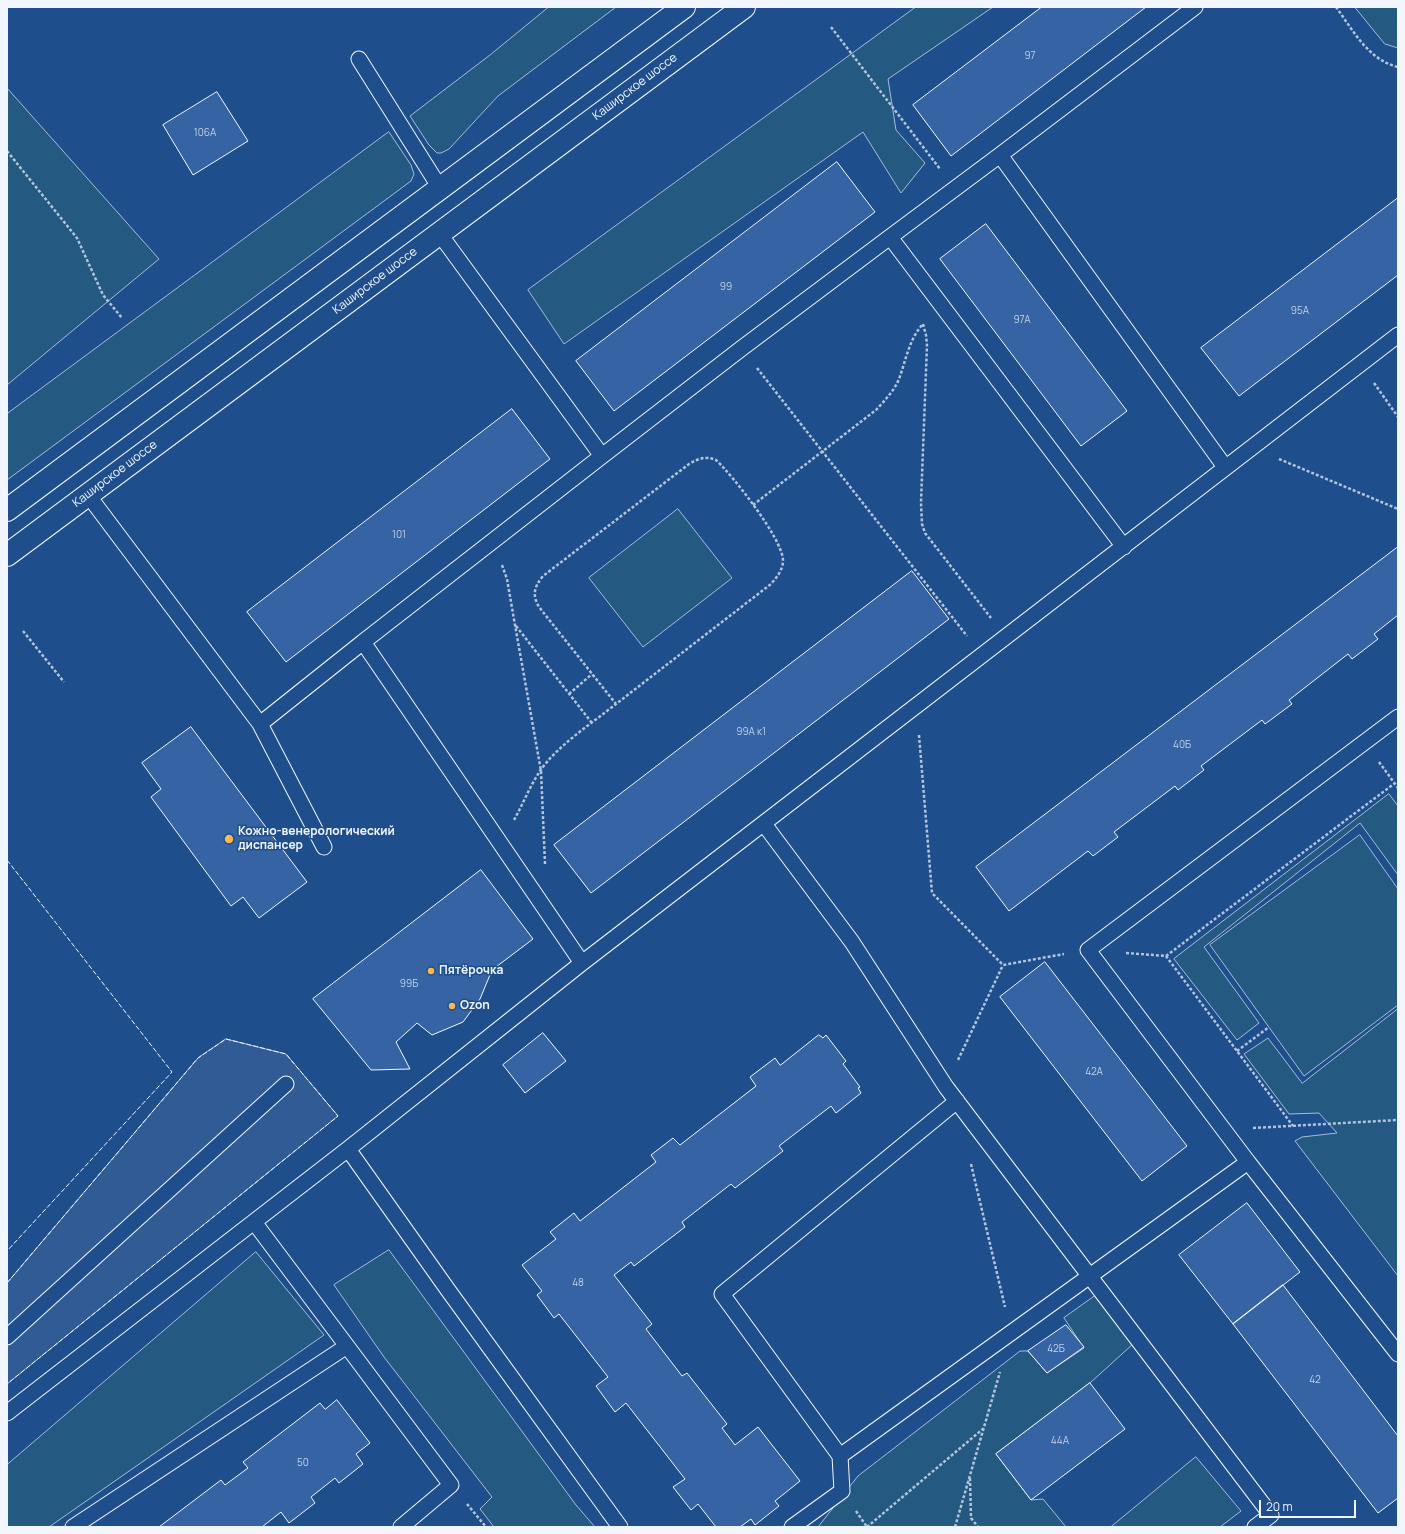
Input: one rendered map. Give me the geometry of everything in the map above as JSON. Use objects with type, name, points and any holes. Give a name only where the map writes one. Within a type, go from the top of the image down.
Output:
[{"type":"main road","points":[[7,510],[684,7]]},
{"type":"main road","name":"Каширское шоссе","points":[[7,555],[744,7]]},
{"type":"lane","points":[[260,724],[363,642],[742,348],[1195,7]]},
{"type":"lane","points":[[359,59],[440,188]]},
{"type":"lane","points":[[1000,155],[1225,467]]},
{"type":"lane","points":[[439,233],[602,456]]},
{"type":"lane","points":[[890,237],[1124,547]]},
{"type":"lane","points":[[7,1413],[348,1149],[582,963],[1398,335]]},
{"type":"lane","points":[[88,495],[260,724],[324,847]]},
{"type":"lane","points":[[363,642],[500,845],[582,963]]},
{"type":"lane","points":[[1398,717],[1088,950],[1248,1162],[1398,1354]]},
{"type":"lane","points":[[764,824],[852,942],[946,1087],[1271,1515],[1255,1527]]},
{"type":"lane","points":[[7,1337],[286,1084]]},
{"type":"lane","points":[[792,1527],[842,1491],[840,1456],[722,1294],[957,1101]]},
{"type":"lane","points":[[348,1149],[620,1527]]},
{"type":"lane","points":[[840,1456],[1248,1162]]},
{"type":"lane","points":[[254,1222],[451,1485],[401,1527]]},
{"type":"lane","points":[[73,1527],[347,1346]]},
{"type":"path","points":[[1336,7],[1370,53],[1398,67]]},
{"type":"path","points":[[831,27],[955,188]]},
{"type":"path","points":[[7,151],[77,238],[103,295],[122,318]]},
{"type":"path","points":[[921,319],[926,335],[927,345],[921,502],[922,524],[932,541],[1006,637]]},
{"type":"path","points":[[753,505],[861,423],[886,400],[898,379],[909,347],[923,324]]},
{"type":"path","points":[[742,348],[982,656]]},
{"type":"path","points":[[1361,364],[1398,418]]},
{"type":"path","points":[[1251,447],[1398,509]]},
{"type":"path","points":[[500,845],[540,771],[561,749],[616,704],[771,584],[777,577],[783,565],[782,551],[753,505],[716,460],[710,458],[696,460],[543,576],[535,586],[535,600],[616,704]]},
{"type":"path","points":[[489,544],[498,555],[504,570],[515,625],[540,771],[545,866]]},
{"type":"path","points":[[515,625],[592,723]]},
{"type":"path","points":[[23,631],[64,682]]},
{"type":"path","points":[[569,694],[592,674]]},
{"type":"path","points":[[917,706],[932,893],[1003,965]]},
{"type":"path","points":[[1365,742],[1398,788]]},
{"type":"path","points":[[1003,965],[1088,950],[1166,956],[1395,783]]},
{"type":"path","points":[[1166,956],[1293,1126]]},
{"type":"path","points":[[946,1087],[1003,965]]},
{"type":"path","points":[[1237,1051],[1269,1027]]},
{"type":"path","points":[[1224,1130],[1398,1120]]},
{"type":"path","points":[[955,1527],[1011,1332],[971,1163]]},
{"type":"path","points":[[867,1527],[984,1428]]},
{"type":"path","points":[[970,1476],[971,1518],[978,1527]]},
{"type":"path","points":[[451,1485],[486,1527]]},
{"type":"shaded area","points":[[549,7],[616,7],[498,96],[449,149],[441,153],[437,153],[429,145],[410,116],[490,55]]},
{"type":"shaded area","points":[[916,7],[993,7],[888,79],[896,130],[925,163],[901,193],[863,132],[564,344],[528,290]]},
{"type":"shaded area","points":[[1355,7],[1398,7],[1398,48],[1385,44]]},
{"type":"shaded area","points":[[7,88],[159,259],[7,385]]},
{"type":"shaded area","points":[[389,132],[411,165],[414,174],[411,181],[7,480],[7,414]]},
{"type":"shaded area","points":[[678,509],[732,578],[643,647],[589,578]]},
{"type":"shaded area","points":[[1389,794],[1398,806],[1398,875],[1360,823],[1204,947],[1259,1023],[1237,1040],[1174,959]]},
{"type":"shaded area","points":[[1360,835],[1398,889],[1398,1005],[1304,1076],[1210,945]]},
{"type":"shaded area","points":[[1398,1009],[1398,1276],[1295,1141],[1302,1137],[1337,1133],[1319,1113],[1289,1114],[1244,1054],[1268,1038],[1302,1083]]},
{"type":"shaded area","points":[[226,1039],[286,1054],[338,1116],[7,1384],[7,1283],[198,1058]]},
{"type":"shaded area","points":[[389,1250],[576,1505],[595,1527],[494,1527],[480,1509],[492,1497],[384,1357],[334,1285]]},
{"type":"shaded area","points":[[256,1252],[324,1335],[49,1527],[7,1527],[7,1465]]},
{"type":"shaded area","points":[[1095,1296],[1133,1344],[1090,1383],[996,1454],[1031,1500],[1043,1499],[1066,1527],[818,1527],[858,1476],[1020,1351],[1028,1351],[1047,1373],[1084,1348],[1064,1318]]},
{"type":"shaded area","points":[[1196,1457],[1241,1511],[1220,1527],[1111,1527]]},
{"type":"building","points":[[1042,7],[1146,7],[951,156],[913,105]]},
{"type":"building","points":[[217,92],[248,141],[193,175],[163,125]]},
{"type":"building","points":[[837,162],[875,212],[614,411],[576,361]]},
{"type":"building","points":[[1398,198],[1398,275],[1239,396],[1201,348]]},
{"type":"building","points":[[986,224],[1127,411],[1081,446],[940,259]]},
{"type":"building","points":[[512,409],[550,459],[286,662],[247,612]]},
{"type":"building","points":[[1398,547],[1398,615],[1374,634],[1378,639],[1352,659],[1348,654],[1289,700],[1292,704],[1265,724],[1262,720],[1201,766],[1204,770],[1178,790],[1175,786],[1114,832],[1118,837],[1093,856],[1088,851],[1009,911],[976,867]]},
{"type":"building","points":[[912,571],[949,619],[591,893],[554,845]]},
{"type":"building","name":"Кожно-венерологический диспансер","points":[[191,727],[307,882],[259,918],[243,897],[231,906],[151,797],[161,789],[142,763]]},
{"type":"building","points":[[481,870],[533,939],[492,970],[480,999],[463,1022],[432,1035],[417,1023],[396,1042],[410,1069],[371,1070],[313,999]]},
{"type":"building","points":[[1045,962],[1187,1146],[1142,1181],[1000,997]]},
{"type":"building","points":[[543,1033],[566,1061],[525,1093],[503,1065]]},
{"type":"building","points":[[819,1035],[823,1038],[826,1035],[846,1061],[843,1064],[860,1087],[858,1088],[861,1093],[836,1113],[831,1106],[779,1146],[783,1151],[735,1188],[731,1184],[682,1222],[685,1227],[634,1266],[631,1262],[614,1275],[652,1324],[646,1329],[682,1376],[687,1373],[727,1424],[722,1428],[735,1445],[758,1427],[800,1481],[775,1501],[779,1506],[755,1525],[751,1519],[740,1527],[716,1527],[698,1504],[691,1510],[673,1487],[685,1479],[626,1403],[615,1412],[596,1386],[608,1377],[559,1314],[554,1318],[537,1295],[542,1291],[522,1265],[556,1239],[550,1232],[574,1213],[580,1221],[656,1162],[651,1155],[673,1138],[680,1145],[756,1086],[750,1077],[775,1058],[780,1065]]},
{"type":"building","points":[[1247,1203],[1300,1272],[1233,1324],[1179,1255]]},
{"type":"building","points":[[1283,1285],[1398,1436],[1398,1498],[1378,1513],[1233,1324]]},
{"type":"building","points":[[1066,1325],[1084,1347],[1047,1373],[1028,1351]]},
{"type":"building","points":[[1090,1383],[1125,1429],[1031,1500],[996,1454]]},
{"type":"building","points":[[337,1400],[370,1443],[356,1454],[363,1464],[339,1483],[335,1478],[311,1497],[315,1503],[289,1523],[281,1512],[262,1527],[159,1527],[221,1480],[225,1485],[248,1468],[243,1462],[320,1403],[325,1409]]},
{"type":"fence","points":[[7,860],[172,1072],[7,1251]]},
{"type":"fence","points":[[7,1283],[198,1058],[226,1039],[286,1054],[338,1116],[7,1384]]},
{"type":"place","name":"Кожно-венерологический диспансер","points":[[229,839]]},
{"type":"place","name":"Пятёрочка","points":[[431,971]]},
{"type":"place","name":"Ozon","points":[[452,1006]]}]
